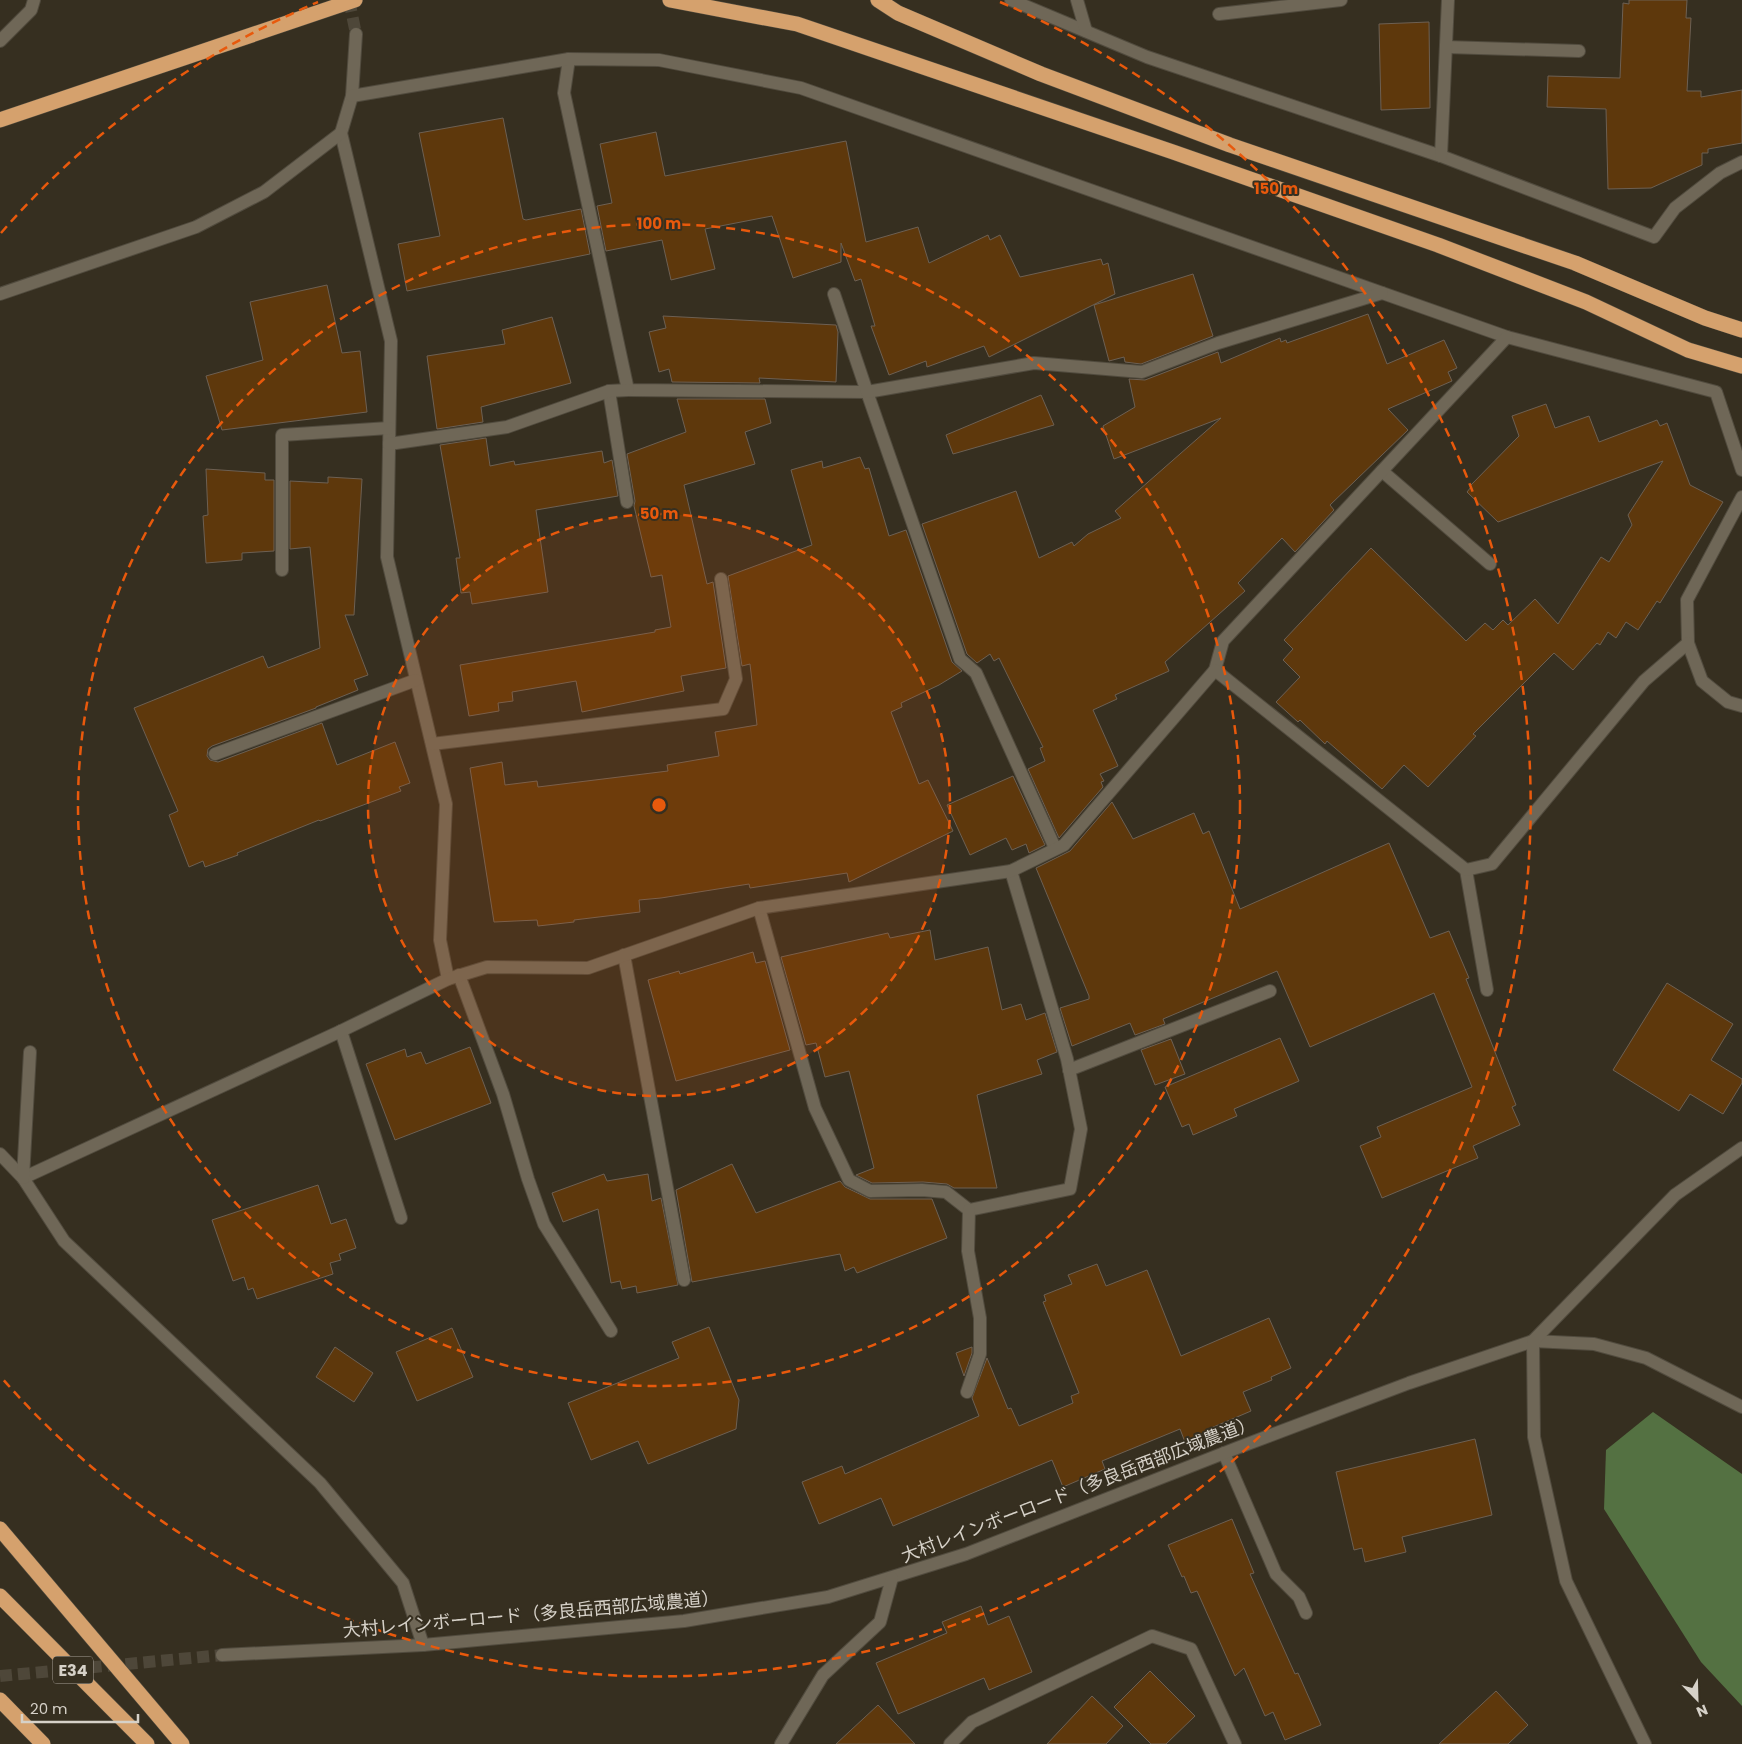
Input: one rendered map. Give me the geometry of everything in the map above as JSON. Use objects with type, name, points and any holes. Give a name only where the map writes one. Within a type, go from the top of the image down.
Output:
[{"type":"highway","points":[[0,120],[355,0]]},
{"type":"highway","points":[[670,0],[797,24],[1173,152],[1438,244],[1586,302],[1688,350],[1742,366]]},
{"type":"highway","points":[[878,0],[898,13],[1041,74],[1230,145],[1575,263],[1705,318],[1742,330]]},
{"type":"highway","points":[[0,1528],[182,1744]]},
{"type":"highway","name":"E34","points":[[0,1596],[147,1744]]},
{"type":"highway","points":[[0,1700],[43,1744]]},
{"type":"street","points":[[0,41],[31,10],[34,0]]},
{"type":"street","points":[[1011,0],[1147,57],[1441,156],[1654,237],[1675,208],[1720,173],[1742,162]]},
{"type":"street","points":[[1077,0],[1086,31]]},
{"type":"street","points":[[1219,14],[1341,0]]},
{"type":"street","points":[[1441,156],[1448,0]]},
{"type":"street","points":[[356,34],[352,96],[341,133],[391,341],[387,557],[446,804],[440,940],[453,977],[504,1094],[528,1179],[544,1224],[611,1331]]},
{"type":"street","points":[[1446,47],[1579,51]]},
{"type":"street","points":[[352,96],[569,59],[659,60],[801,88],[1507,337],[1716,392],[1742,470]]},
{"type":"street","points":[[569,59],[564,93],[628,390]]},
{"type":"street","points":[[0,294],[196,227],[264,192],[341,133]]},
{"type":"street","points":[[389,444],[507,427],[609,391],[867,392],[1034,363],[1142,372],[1218,343],[1382,293]]},
{"type":"street","points":[[834,294],[960,659],[976,673],[1055,848]]},
{"type":"street","points":[[23,1178],[342,1031],[453,977],[487,967],[588,968],[759,908],[1011,871],[1064,845],[1215,670],[1223,641],[1507,337]]},
{"type":"street","points":[[609,391],[627,502]]},
{"type":"street","points":[[282,570],[282,435],[389,428]]},
{"type":"street","points":[[1382,471],[1490,564]]},
{"type":"street","points":[[1742,497],[1687,600],[1688,643],[1702,681],[1728,702],[1742,706]]},
{"type":"street","points":[[432,744],[723,709],[736,679],[721,579]]},
{"type":"street","points":[[1466,870],[1492,864],[1644,681],[1688,643]]},
{"type":"street","points":[[1215,670],[1466,870],[1487,990]]},
{"type":"street","points":[[214,754],[416,680]]},
{"type":"street","points":[[759,908],[815,1108],[849,1180],[870,1191],[922,1190],[946,1192],[969,1210],[1070,1189],[1081,1129],[1069,1070],[1011,871]]},
{"type":"street","points":[[624,955],[684,1280]]},
{"type":"street","points":[[1069,1070],[1270,991]]},
{"type":"street","points":[[342,1031],[401,1218]]},
{"type":"street","points":[[23,1178],[30,1052]]},
{"type":"street","points":[[1645,1744],[1566,1581],[1534,1437],[1533,1341],[1675,1195],[1742,1148]]},
{"type":"street","points":[[0,1154],[23,1178],[64,1240],[320,1483],[403,1583],[423,1645]]},
{"type":"street","points":[[967,1392],[980,1354],[980,1318],[968,1250],[969,1210]]},
{"type":"street","name":"大村レインボーロード（多良岳西部広域農道）","points":[[222,1655],[423,1645],[684,1621],[828,1597],[966,1554],[1409,1383],[1533,1341],[1594,1344],[1646,1358],[1742,1407]]},
{"type":"street","points":[[1224,1454],[1276,1574],[1299,1597],[1306,1613]]},
{"type":"street","points":[[781,1744],[823,1676],[880,1622],[892,1578]]},
{"type":"street","points":[[950,1744],[972,1722],[1152,1636],[1191,1649],[1234,1744]]},
{"type":"green space","points":[[1653,1412],[1742,1474],[1742,1706],[1701,1662],[1604,1509],[1606,1450]]},
{"type":"building","points":[[1629,0],[1687,0],[1686,18],[1691,18],[1687,91],[1701,91],[1701,97],[1742,90],[1742,143],[1708,149],[1708,153],[1702,153],[1702,165],[1651,188],[1608,189],[1606,109],[1547,107],[1548,76],[1620,78],[1623,3],[1629,4]]},
{"type":"building","points":[[1429,22],[1430,108],[1381,110],[1379,24]]},
{"type":"building","points":[[503,118],[523,219],[581,209],[590,254],[407,291],[398,244],[440,236],[419,133]]},
{"type":"building","points":[[656,132],[665,176],[846,141],[866,242],[918,227],[929,263],[988,235],[990,240],[1000,235],[1020,277],[1101,259],[1103,265],[1108,263],[1115,294],[989,357],[984,346],[927,367],[926,361],[889,375],[871,326],[875,326],[861,279],[855,281],[841,243],[841,262],[793,278],[772,216],[705,229],[715,269],[671,280],[662,240],[606,251],[597,206],[612,203],[600,144]]},
{"type":"building","points":[[1193,274],[1213,336],[1141,364],[1125,362],[1124,357],[1109,361],[1094,305]]},
{"type":"building","points":[[327,285],[342,353],[360,351],[367,412],[222,430],[206,376],[263,360],[250,302]]},
{"type":"building","points":[[1368,314],[1387,364],[1444,340],[1457,368],[1448,372],[1452,381],[1388,409],[1408,430],[1330,505],[1334,510],[1295,552],[1282,538],[1238,583],[1245,591],[1165,662],[1169,671],[1115,695],[1117,699],[1093,710],[1118,766],[1100,774],[1104,781],[1101,782],[1103,787],[1059,838],[1028,769],[1045,761],[1040,748],[1043,747],[999,658],[994,661],[990,654],[977,663],[967,654],[922,524],[1016,491],[1039,558],[1072,542],[1074,546],[1088,534],[1121,518],[1115,511],[1221,418],[1114,459],[1103,426],[1135,407],[1129,379],[1145,380],[1218,352],[1221,363],[1280,338],[1281,342],[1286,340],[1287,343]]},
{"type":"building","points":[[663,316],[836,325],[838,332],[836,382],[759,378],[760,383],[672,382],[669,369],[659,372],[649,332],[666,328]]},
{"type":"building","points":[[552,317],[571,383],[481,407],[483,422],[437,429],[427,356],[505,344],[502,330]]},
{"type":"building","points":[[1041,395],[1054,425],[953,454],[946,435]]},
{"type":"building","points":[[677,399],[765,399],[771,423],[745,432],[755,464],[684,485],[707,584],[713,582],[726,668],[681,676],[684,691],[582,712],[576,681],[512,692],[513,701],[498,703],[499,711],[469,716],[460,665],[655,632],[655,630],[671,627],[662,575],[651,577],[634,506],[635,501],[627,454],[686,432]]},
{"type":"building","points":[[1546,404],[1555,428],[1589,416],[1599,442],[1657,420],[1660,426],[1667,423],[1690,485],[1723,502],[1660,603],[1657,601],[1638,630],[1626,622],[1616,638],[1608,632],[1600,645],[1597,643],[1573,670],[1554,653],[1473,734],[1476,736],[1428,787],[1404,765],[1382,789],[1327,741],[1325,744],[1300,720],[1298,722],[1276,702],[1300,677],[1283,660],[1293,649],[1284,640],[1371,548],[1466,641],[1485,623],[1493,630],[1503,620],[1508,625],[1535,599],[1558,624],[1601,557],[1609,562],[1632,525],[1628,515],[1663,461],[1498,522],[1467,492],[1470,486],[1519,436],[1512,416]]},
{"type":"building","points":[[486,438],[490,466],[514,461],[515,465],[602,451],[604,463],[612,460],[618,496],[536,510],[548,592],[472,604],[470,592],[461,593],[456,558],[460,558],[440,445]]},
{"type":"building","points":[[860,457],[865,469],[869,468],[889,536],[906,530],[952,662],[962,671],[939,685],[901,703],[902,707],[891,712],[919,784],[928,780],[953,831],[849,882],[847,873],[750,888],[749,884],[639,900],[640,912],[574,920],[574,922],[538,926],[537,920],[494,922],[470,768],[502,762],[505,785],[537,781],[538,787],[668,771],[667,765],[719,756],[715,732],[757,725],[750,664],[742,666],[728,576],[812,545],[791,470],[822,461],[823,468]]},
{"type":"building","points":[[206,469],[265,473],[265,480],[274,480],[274,551],[242,553],[242,560],[206,563],[203,516],[208,515]]},
{"type":"building","points":[[328,477],[362,479],[354,615],[345,615],[368,675],[354,680],[358,690],[316,708],[212,746],[208,749],[207,756],[210,760],[218,762],[322,723],[337,765],[395,742],[410,783],[399,787],[401,791],[319,820],[237,853],[238,855],[205,867],[203,861],[189,867],[169,815],[178,811],[134,708],[263,656],[268,668],[320,648],[310,547],[290,549],[290,481],[328,483]]},
{"type":"building","points":[[1013,776],[1045,845],[1029,853],[1026,844],[1012,850],[1006,838],[970,855],[947,805]]},
{"type":"building","points":[[1112,802],[1133,839],[1194,813],[1203,834],[1209,831],[1240,909],[1389,843],[1430,938],[1449,931],[1469,978],[1466,979],[1516,1105],[1512,1107],[1520,1125],[1473,1146],[1478,1158],[1382,1198],[1360,1146],[1381,1137],[1377,1127],[1472,1087],[1434,993],[1310,1047],[1277,971],[1163,1019],[1165,1024],[1135,1035],[1130,1023],[1072,1046],[1060,1008],[1089,999],[1089,996],[1036,868],[1070,851]]},
{"type":"building","points":[[930,930],[935,960],[988,947],[1002,1010],[1021,1004],[1026,1020],[1045,1013],[1057,1052],[1037,1060],[1042,1074],[977,1095],[997,1188],[954,1188],[947,1184],[923,1182],[872,1183],[856,1175],[874,1168],[849,1071],[825,1077],[816,1043],[806,1045],[781,957],[888,933],[890,938]]},
{"type":"building","points":[[753,952],[756,963],[765,961],[790,1050],[676,1081],[648,980],[679,971],[680,974]]},
{"type":"building","points":[[1667,983],[1733,1024],[1711,1060],[1742,1079],[1742,1083],[1723,1114],[1690,1094],[1679,1111],[1613,1070]]},
{"type":"building","points":[[1280,1038],[1299,1081],[1234,1109],[1237,1116],[1193,1135],[1189,1124],[1182,1127],[1165,1087]]},
{"type":"building","points":[[1171,1039],[1185,1074],[1155,1085],[1141,1050]]},
{"type":"building","points":[[470,1047],[491,1103],[395,1140],[366,1064],[405,1049],[407,1057],[421,1052],[426,1064]]},
{"type":"building","points":[[732,1164],[756,1213],[840,1181],[845,1187],[870,1199],[932,1199],[947,1238],[857,1273],[854,1267],[845,1271],[840,1254],[692,1282],[676,1190]]},
{"type":"building","points":[[604,1174],[607,1181],[648,1174],[652,1201],[661,1198],[678,1285],[637,1293],[636,1286],[622,1289],[620,1281],[611,1283],[598,1209],[563,1222],[552,1193]]},
{"type":"building","points":[[318,1185],[331,1224],[346,1219],[356,1248],[339,1254],[341,1260],[330,1263],[333,1274],[257,1299],[253,1288],[248,1290],[244,1277],[233,1281],[212,1220]]},
{"type":"building","points":[[1097,1264],[1106,1286],[1147,1270],[1181,1356],[1269,1318],[1291,1368],[1271,1377],[1272,1380],[1243,1392],[1251,1411],[1211,1428],[1212,1430],[1185,1442],[1180,1429],[1102,1461],[1105,1469],[1063,1487],[1052,1460],[893,1526],[881,1498],[819,1524],[802,1482],[842,1466],[845,1474],[979,1416],[972,1398],[987,1358],[1008,1409],[1011,1408],[1019,1426],[1073,1403],[1071,1396],[1079,1393],[1043,1302],[1046,1301],[1044,1295],[1072,1284],[1068,1275]]},
{"type":"building","points":[[709,1327],[739,1400],[736,1429],[648,1464],[638,1441],[591,1460],[568,1403],[679,1358],[672,1342]]},
{"type":"building","points":[[452,1328],[473,1377],[417,1401],[396,1352]]},
{"type":"building","points":[[335,1347],[373,1373],[354,1402],[316,1377]]},
{"type":"building","points":[[972,1347],[972,1353],[964,1376],[956,1353]]},
{"type":"building","points":[[1475,1439],[1492,1515],[1402,1537],[1406,1552],[1365,1562],[1362,1548],[1354,1550],[1336,1472]]},
{"type":"building","points":[[1232,1519],[1254,1573],[1250,1574],[1295,1674],[1298,1673],[1321,1725],[1285,1740],[1273,1712],[1265,1716],[1244,1668],[1235,1676],[1197,1591],[1191,1593],[1168,1545]]},
{"type":"building","points":[[981,1606],[988,1625],[1009,1616],[1032,1672],[989,1690],[984,1678],[898,1714],[876,1663],[947,1633],[942,1622]]},
{"type":"building","points":[[1150,1671],[1195,1716],[1166,1744],[1151,1744],[1114,1707]]},
{"type":"building","points":[[1496,1691],[1528,1725],[1508,1744],[1439,1744]]},
{"type":"building","points":[[1092,1696],[1123,1726],[1106,1744],[1047,1744]]},
{"type":"building","points":[[878,1705],[915,1744],[836,1744]]},
{"type":"tunnel","points":[[349,0],[356,34]]},
{"type":"tunnel","points":[[0,1676],[222,1655]]}]
